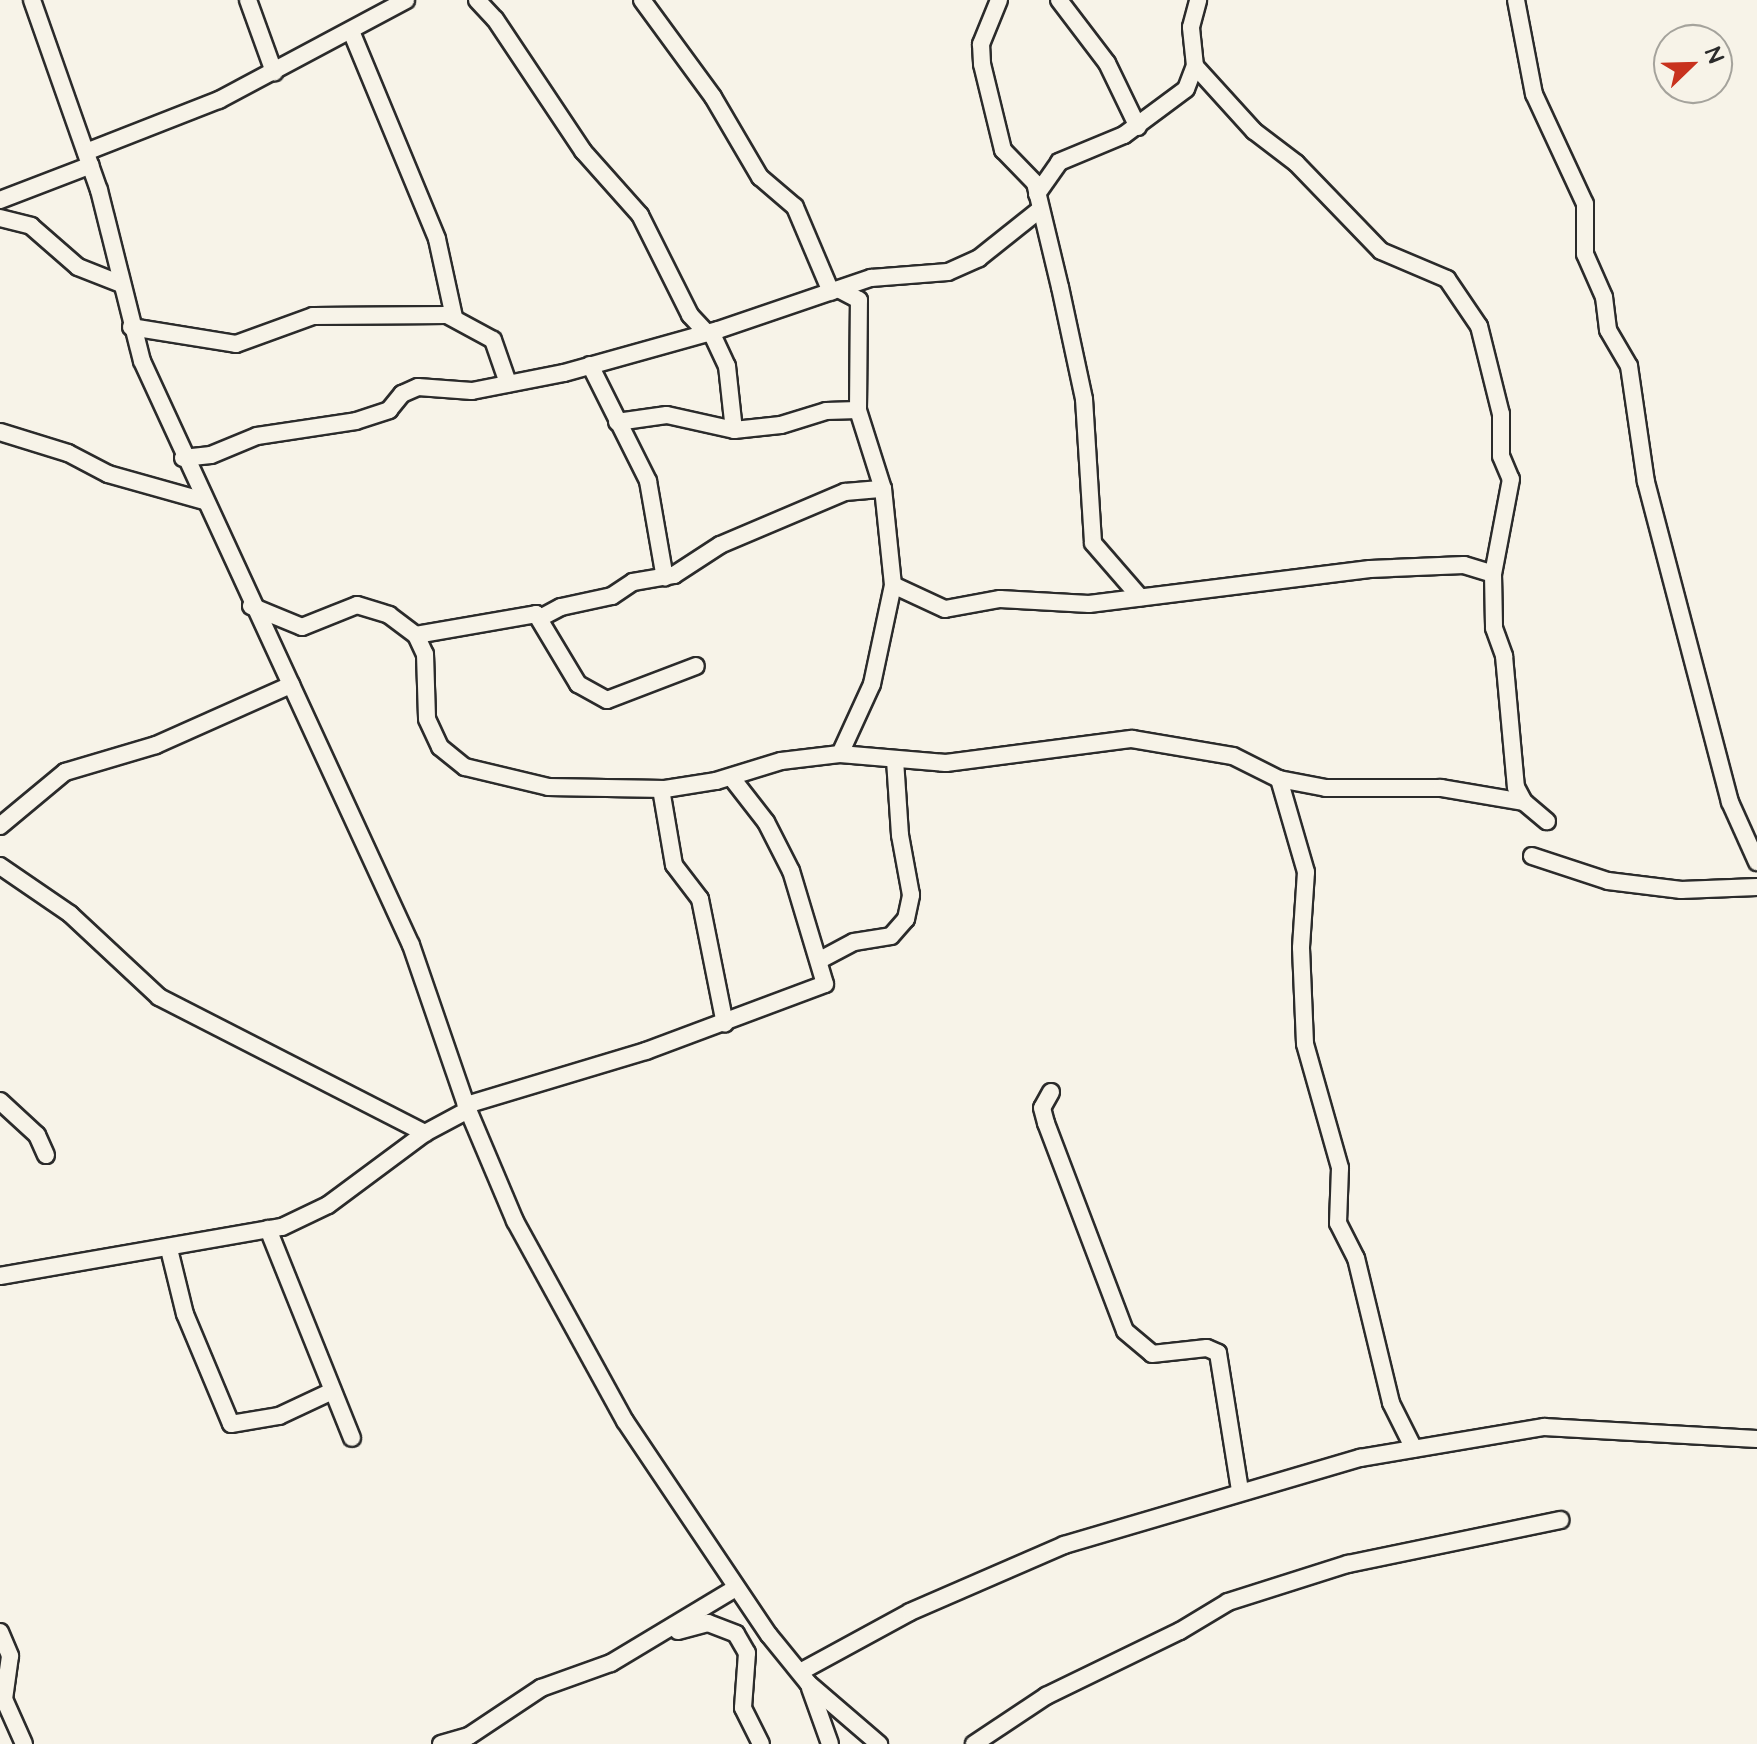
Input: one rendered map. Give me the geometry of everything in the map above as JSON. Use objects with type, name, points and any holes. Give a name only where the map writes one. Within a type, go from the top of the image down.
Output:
[{"type":"street","points":[[32,0],[88,158],[131,327],[183,458],[411,945],[467,1108],[515,1221],[579,1345],[736,1588],[804,1678],[879,1744]]},
{"type":"street","points":[[248,0],[274,72]]},
{"type":"street","points":[[0,200],[219,100],[406,0]]},
{"type":"street","points":[[477,0],[495,19],[583,151],[640,215],[690,315],[709,332],[727,366],[734,430]]},
{"type":"street","points":[[642,0],[713,97],[760,177],[795,207],[836,291],[859,300],[858,410],[883,489],[893,585],[872,684],[840,754]]},
{"type":"street","points":[[999,0],[981,44],[984,73],[1003,150],[1030,174],[1037,194],[1038,211],[1084,399],[1093,543],[1140,597]]},
{"type":"street","points":[[1059,0],[1107,63],[1138,127]]},
{"type":"street","points":[[1037,194],[1059,162],[1138,127],[1186,89],[1195,66],[1191,27],[1198,0]]},
{"type":"street","points":[[1516,0],[1534,94],[1585,204],[1585,254],[1604,297],[1608,330],[1629,366],[1646,482],[1730,802],[1757,862]]},
{"type":"street","points":[[351,31],[396,151],[437,239],[454,317]]},
{"type":"street","points":[[1195,66],[1254,131],[1296,163],[1376,246],[1447,279],[1483,336],[1502,420],[1501,456],[1511,479],[1493,574],[1494,628],[1503,650],[1516,787],[1524,802],[1547,821]]},
{"type":"street","points":[[183,458],[211,455],[257,436],[356,421],[389,410],[402,394],[418,387],[459,392],[508,383],[590,365],[709,332],[883,275],[948,272],[979,258],[1038,211]]},
{"type":"street","points":[[0,218],[31,226],[78,267],[121,284]]},
{"type":"street","points":[[131,327],[236,344],[313,316],[409,313],[454,317],[493,340],[508,383]]},
{"type":"street","points":[[590,365],[648,481],[665,578]]},
{"type":"street","points":[[617,422],[667,415],[734,430],[781,425],[826,411],[858,410]]},
{"type":"street","points":[[0,432],[16,441],[53,447],[108,474],[204,501]]},
{"type":"street","points":[[416,635],[520,614],[542,617],[561,607],[612,596],[633,582],[665,578],[714,548],[821,502],[862,488],[883,489]]},
{"type":"street","points":[[893,585],[945,609],[1000,599],[1055,605],[1140,597],[1370,569],[1464,565],[1493,574]]},
{"type":"street","points":[[251,606],[302,627],[334,611],[365,606],[389,615],[416,635],[428,664],[430,728],[440,747],[465,767],[568,790],[661,789],[731,777],[781,761],[840,754],[946,763],[1132,739],[1161,740],[1233,756],[1279,779],[1336,789],[1368,784],[1441,788],[1524,802]]},
{"type":"street","points":[[542,617],[578,684],[594,696],[618,698],[696,666]]},
{"type":"street","points":[[0,826],[65,772],[156,745],[291,685]]},
{"type":"street","points":[[820,960],[854,942],[891,936],[906,919],[911,895],[895,760]]},
{"type":"street","points":[[0,1276],[169,1249],[268,1229],[328,1205],[425,1133],[467,1108],[725,1024],[823,987],[820,960],[805,905],[770,829],[731,777]]},
{"type":"street","points":[[1279,779],[1306,872],[1301,948],[1305,1044],[1340,1168],[1338,1223],[1356,1258],[1391,1403],[1414,1449]]},
{"type":"street","points":[[661,789],[674,865],[700,899],[725,1024]]},
{"type":"street","points":[[1532,856],[1608,881],[1681,890],[1757,887]]},
{"type":"street","points":[[0,866],[70,914],[159,997],[425,1133]]},
{"type":"street","points":[[1051,1092],[1042,1108],[1046,1123],[1125,1331],[1152,1354],[1207,1348],[1218,1353],[1240,1490]]},
{"type":"street","points":[[0,1101],[37,1135],[46,1155]]},
{"type":"street","points":[[268,1229],[330,1392],[352,1438]]},
{"type":"street","points":[[169,1249],[185,1314],[231,1424],[279,1416],[330,1392]]},
{"type":"street","points":[[804,1678],[982,1578],[1064,1545],[1240,1490],[1414,1449],[1544,1427],[1757,1439]]},
{"type":"street","points":[[974,1744],[1046,1696],[1180,1631],[1228,1602],[1348,1564],[1561,1520]]},
{"type":"street","points":[[441,1744],[469,1736],[522,1698],[594,1671],[668,1631],[736,1588]]},
{"type":"street","points":[[668,1631],[708,1623],[736,1634],[747,1653],[743,1708],[761,1744]]},
{"type":"street","points":[[0,1632],[10,1656],[4,1699],[24,1744]]},
{"type":"street","points":[[804,1678],[830,1744]]}]
